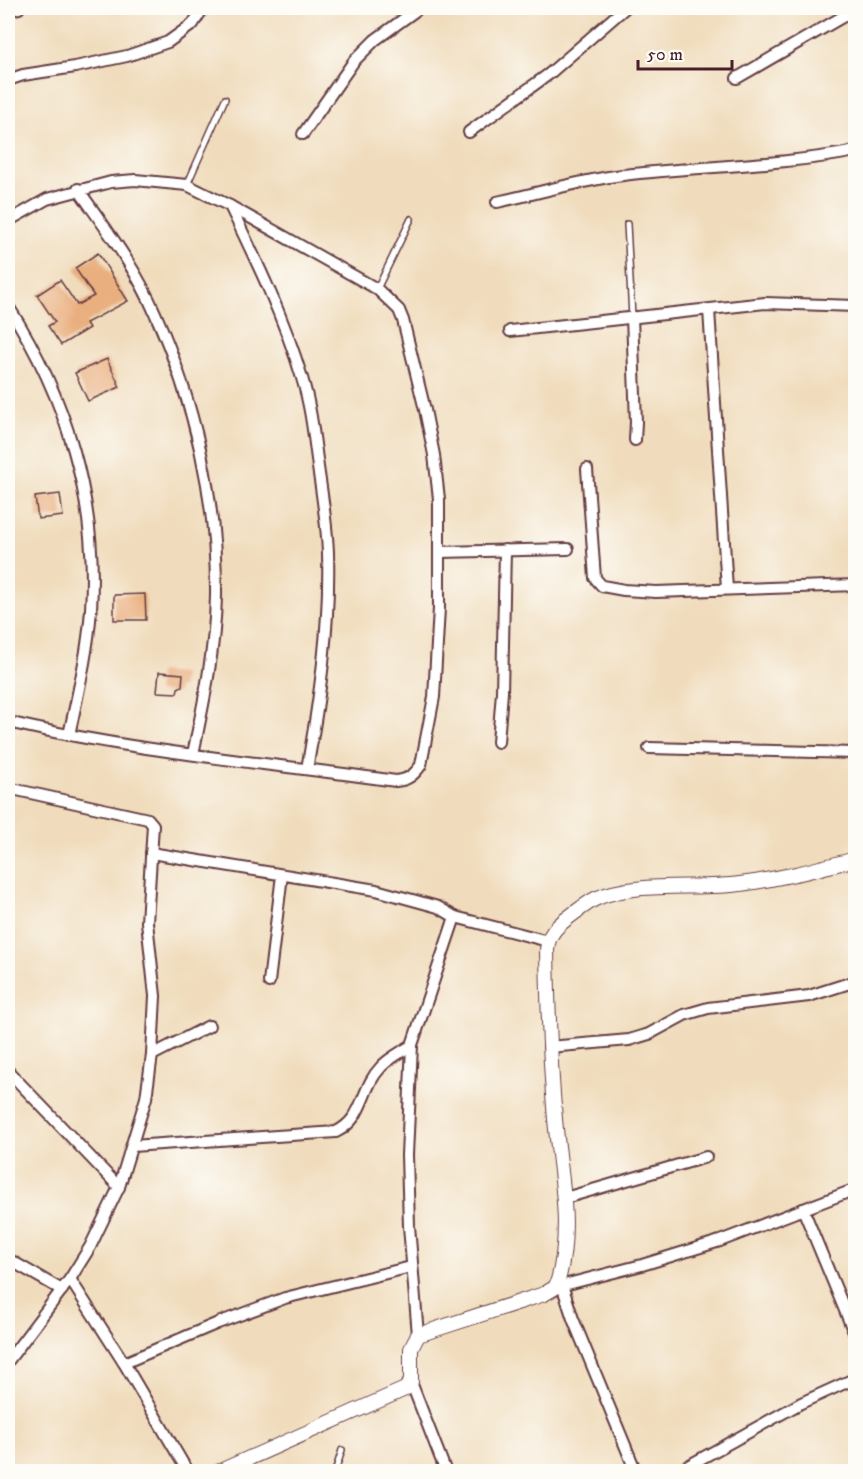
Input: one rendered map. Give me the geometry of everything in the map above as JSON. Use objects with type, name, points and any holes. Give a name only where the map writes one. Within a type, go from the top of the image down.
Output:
[{"type":"street","points":[[8,10],[19,8]]},
{"type":"street","points":[[8,80],[23,75],[127,56],[168,42],[193,24],[203,8]]},
{"type":"street","points":[[303,134],[354,61],[375,40],[420,8]]},
{"type":"street","points":[[469,132],[549,74],[625,8]]},
{"type":"street","points":[[737,78],[855,9]]},
{"type":"street","points":[[497,202],[620,175],[742,166],[855,151]]},
{"type":"street","points":[[8,221],[47,199],[111,182],[135,180],[187,185],[230,206],[377,289],[399,310],[416,370],[434,455],[439,499],[440,552],[440,608],[434,697],[421,765],[410,777],[396,781],[193,754],[69,735],[8,722]]},
{"type":"street","points":[[78,189],[123,252],[155,312],[178,372],[195,430],[208,487],[216,597],[208,678],[193,754]]},
{"type":"street","points":[[230,206],[266,282],[295,356],[309,404],[319,468],[328,550],[327,635],[307,769]]},
{"type":"street","points":[[510,331],[765,303],[855,306]]},
{"type":"street","points":[[8,306],[47,379],[64,417],[79,464],[85,499],[92,574],[91,609],[84,666],[69,735]]},
{"type":"street","points":[[709,310],[727,589]]},
{"type":"street","points":[[632,317],[635,440]]},
{"type":"street","points":[[587,469],[595,578],[602,586],[640,591],[855,585]]},
{"type":"street","points":[[440,552],[568,549]]},
{"type":"street","points":[[498,742],[502,692],[505,550]]},
{"type":"street","points":[[649,748],[855,753]]},
{"type":"street","points":[[8,788],[147,819],[153,825],[147,921],[155,996],[152,1055],[146,1098],[119,1186],[90,1247],[70,1279],[8,1361]]},
{"type":"street","points":[[151,854],[400,895],[438,907],[455,917],[548,941]]},
{"type":"street","points":[[636,1472],[559,1286],[564,1259],[565,1198],[555,1121],[549,1047],[548,941],[553,930],[578,910],[596,899],[614,893],[635,889],[700,888],[739,884],[789,876],[855,859]]},
{"type":"street","points":[[269,982],[282,875]]},
{"type":"street","points":[[446,1472],[411,1382],[411,1349],[418,1335],[411,1267],[407,1155],[412,1045],[455,917]]},
{"type":"street","points":[[549,1047],[629,1040],[649,1034],[684,1016],[708,1008],[809,996],[855,981]]},
{"type":"street","points":[[152,1055],[209,1026]]},
{"type":"street","points":[[132,1146],[336,1132],[347,1127],[353,1120],[364,1095],[380,1069],[412,1045]]},
{"type":"street","points":[[8,1071],[119,1186]]},
{"type":"street","points":[[565,1198],[706,1157]]},
{"type":"street","points":[[418,1335],[544,1294],[559,1286],[642,1265],[720,1241],[855,1189]]},
{"type":"street","points":[[803,1209],[855,1337]]},
{"type":"street","points":[[8,1259],[62,1290]]},
{"type":"street","points":[[124,1363],[218,1323],[285,1298],[411,1267]]},
{"type":"street","points":[[70,1279],[124,1363],[188,1472]]},
{"type":"street","points":[[677,1472],[801,1403],[855,1378]]},
{"type":"street","points":[[218,1472],[375,1404],[405,1389],[411,1382]]},
{"type":"lane","points":[[187,185],[225,99]]},
{"type":"lane","points":[[377,289],[411,219]]},
{"type":"lane","points":[[627,224],[632,317]]},
{"type":"lane","points":[[335,1472],[342,1450]]},
{"type":"building","points":[[98,253],[128,301],[86,323],[89,328],[61,345],[48,326],[55,322],[37,295],[60,280],[77,305],[94,296],[75,268]]},
{"type":"building","points":[[107,359],[120,387],[88,401],[75,373]]},
{"type":"building","points":[[60,494],[63,516],[38,519],[35,497]]},
{"type":"building","points":[[145,594],[146,620],[114,620],[114,595]]},
{"type":"building","points":[[159,672],[183,674],[182,686],[178,688],[177,693],[157,692]]}]
